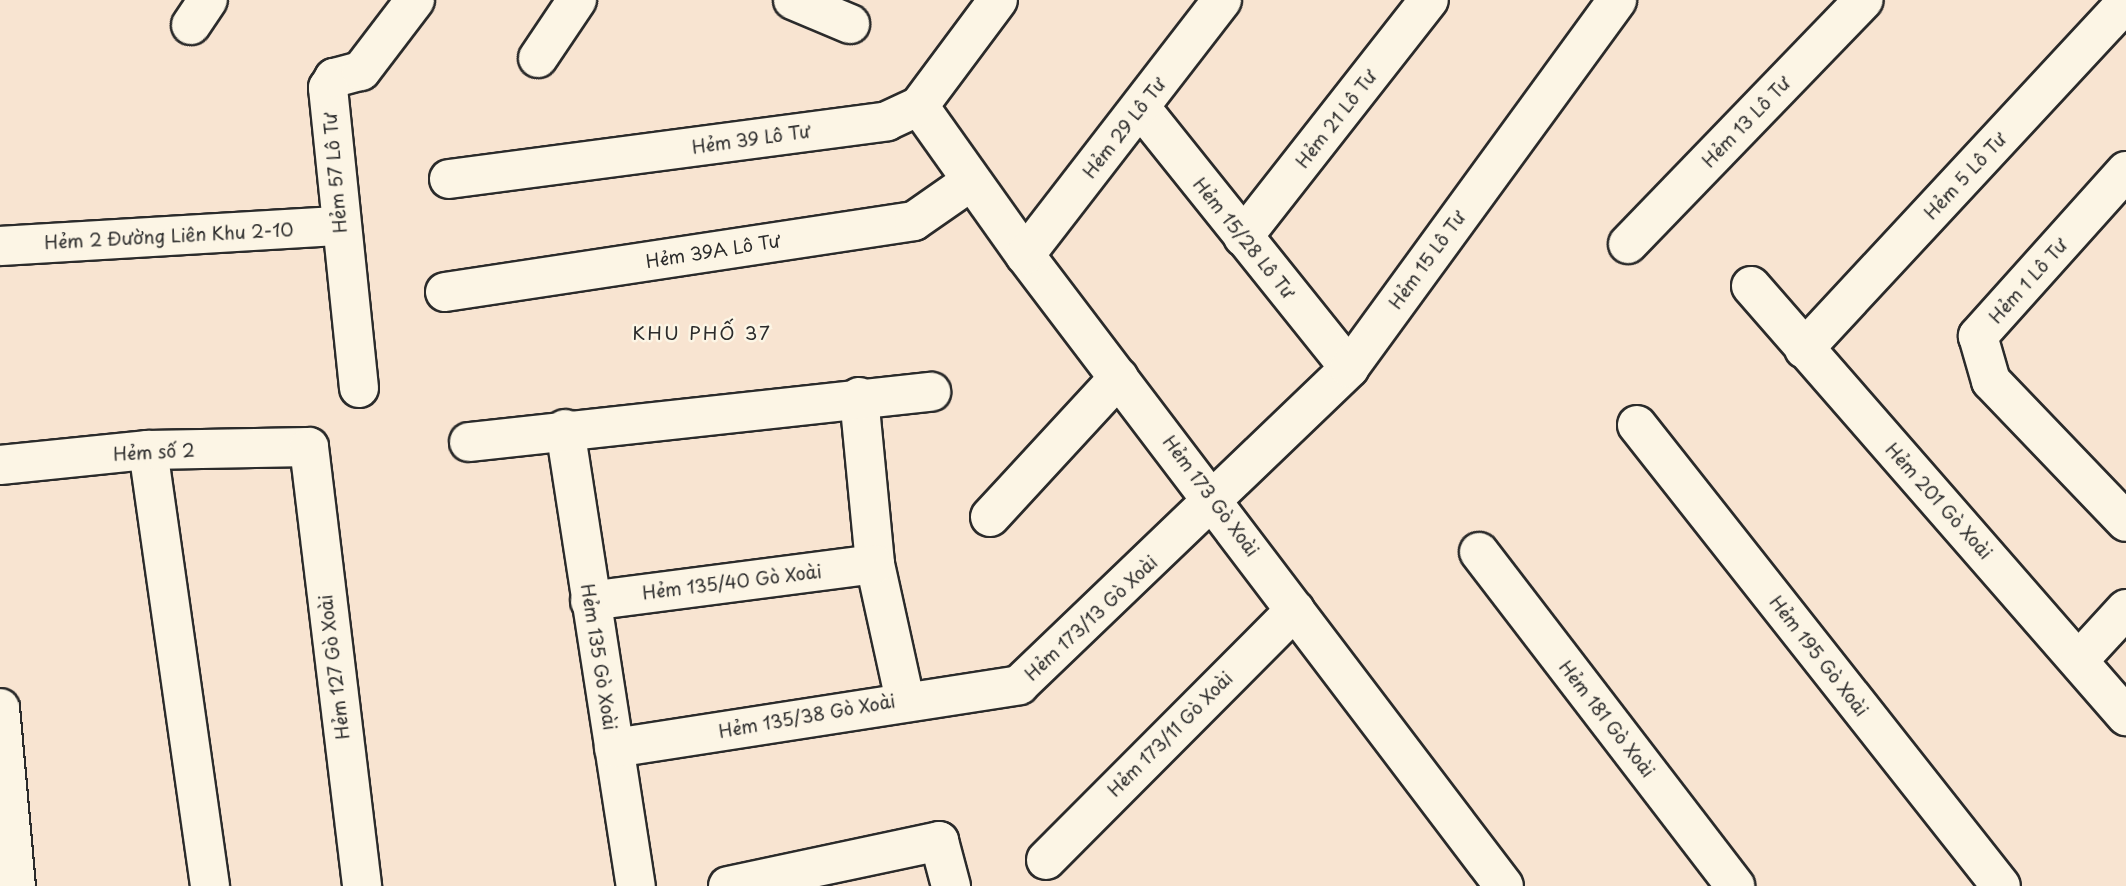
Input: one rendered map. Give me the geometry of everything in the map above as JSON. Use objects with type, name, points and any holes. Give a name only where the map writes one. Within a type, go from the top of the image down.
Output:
[{"type":"street","name":"Hẻm 57 Lô Tư","points":[[359,388],[338,226],[328,88],[334,78],[362,71],[415,0]]},
{"type":"street","points":[[537,58],[577,0]]},
{"type":"street","points":[[793,0],[850,24]]},
{"type":"street","name":"Hẻm 39 Lô Tư","points":[[449,179],[887,121],[919,106],[998,0]]},
{"type":"street","name":"Hẻm 29 Lô Tư","points":[[1025,255],[1222,0]]},
{"type":"street","name":"Hẻm 21 Lô Tư","points":[[1243,237],[1429,0]]},
{"type":"street","name":"Hẻm 15 Lô Tư","points":[[1216,501],[1349,368],[1617,0]]},
{"type":"street","name":"Hẻm 13 Lô Tư","points":[[1628,244],[1864,0]]},
{"type":"street","name":"Hẻm 5 Lô Tư","points":[[1804,349],[2126,2]]},
{"type":"street","name":"Hẻm 173 Gò Xoài","points":[[919,106],[970,182],[1216,501],[1504,886]]},
{"type":"street","name":"Hẻm 15/28 Lô Tư","points":[[1140,108],[1349,368]]},
{"type":"street","name":"Hẻm 1 Lô Tư","points":[[2126,171],[1978,336],[1991,381],[2126,522]]},
{"type":"street","name":"Hẻm 39A Lô Tư","points":[[445,292],[914,221],[970,182]]},
{"type":"street","name":"Hẻm 2 Đường Liên Khu 2-10","points":[[0,246],[338,226]]},
{"type":"street","name":"Hẻm 201 Gò Xoài","points":[[1751,286],[2080,659],[2126,716]]},
{"type":"street","points":[[990,517],[1119,377]]},
{"type":"street","points":[[469,442],[859,397],[931,392]]},
{"type":"street","name":"Hẻm 135/38 Gò Xoài","points":[[614,748],[905,700],[875,564],[859,397]]},
{"type":"street","name":"Hẻm 195 Gò Xoài","points":[[1637,425],[2001,886]]},
{"type":"street","name":"Hẻm 135 Gò Xoài","points":[[565,429],[636,886]]},
{"type":"street","name":"Hẻm số 2","points":[[0,464],[148,450],[309,447]]},
{"type":"street","name":"Hẻm 127 Gò Xoài","points":[[309,447],[362,886]]},
{"type":"street","points":[[148,450],[211,886]]},
{"type":"street","name":"Hẻm 173/13 Gò Xoài","points":[[905,700],[1019,685],[1216,501]]},
{"type":"street","name":"Hẻm 181 Gò Xoài","points":[[1479,552],[1735,886]]},
{"type":"street","name":"Hẻm 135/40 Gò Xoài","points":[[590,601],[875,564]]},
{"type":"street","points":[[2080,659],[2126,608]]},
{"type":"street","name":"Hẻm 173/11 Gò Xoài","points":[[1046,860],[1295,610]]},
{"type":"street","points":[[0,708],[16,886]]},
{"type":"street","points":[[728,886],[806,878],[939,841],[951,886]]},
{"type":"district","name":"KHU PHỐ 37","points":[[702,333]]}]
